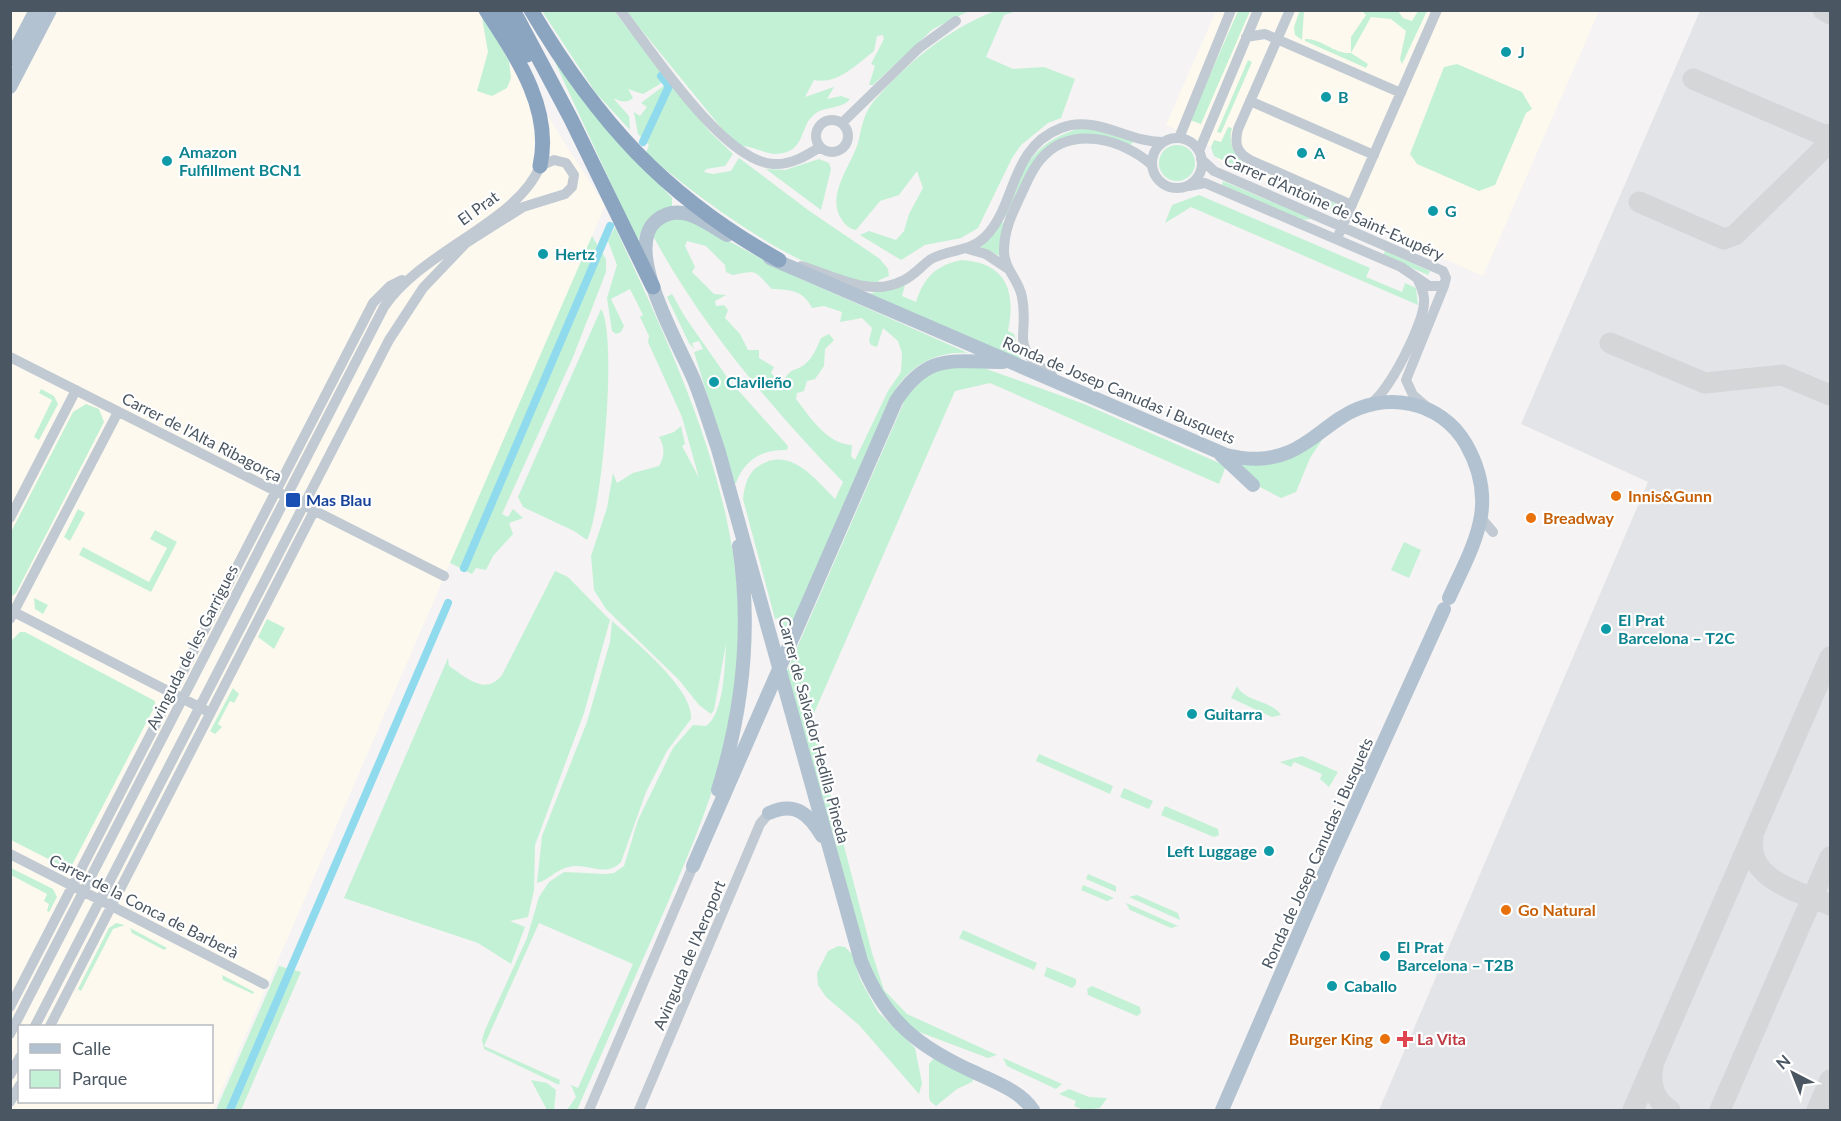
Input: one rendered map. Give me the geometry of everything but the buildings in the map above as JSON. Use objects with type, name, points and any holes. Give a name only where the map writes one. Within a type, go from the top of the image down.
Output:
[{"type":"highway","points":[[486,10],[523,71],[540,110],[544,135],[540,166]]},
{"type":"highway","points":[[497,10],[584,149]]},
{"type":"highway","points":[[513,10],[571,119],[653,287]]},
{"type":"highway","points":[[531,10],[557,53],[602,117],[658,176],[712,218],[779,260]]},
{"type":"main road","points":[[10,60],[36,10]]},
{"type":"main road","points":[[10,87],[50,10]]},
{"type":"main road","name":"Ronda de Josep Canudas i Busquets","points":[[653,287],[644,250],[645,237],[658,219],[677,212],[693,215],[759,255],[779,260],[1007,362],[1217,452],[1250,459],[1278,456],[1307,442],[1342,417],[1368,405],[1400,402],[1431,411],[1452,426],[1471,453],[1484,503],[1478,537],[1328,865],[1222,1110]]},
{"type":"main road","name":"Carrer de Salvador Hedilla Pineda","points":[[653,287],[694,381],[730,491],[861,961],[874,991],[886,1011],[918,1042],[1020,1095],[1033,1110]]},
{"type":"main road","points":[[693,866],[888,419],[905,387],[927,368],[947,360],[1007,362]]},
{"type":"main road","points":[[1217,452],[1253,485]]},
{"type":"main road","points":[[693,866],[731,746],[743,687],[746,650],[743,596],[730,491]]},
{"type":"main road","points":[[769,813],[785,807],[802,811],[813,821],[830,847]]},
{"type":"street","points":[[620,10],[710,124],[735,149],[749,157],[772,164],[794,160],[820,147]]},
{"type":"street","points":[[1179,138],[1231,10]]},
{"type":"street","points":[[1290,10],[1250,101],[1374,154]]},
{"type":"street","points":[[1336,240],[1437,10]]},
{"type":"street","points":[[1257,13],[1265,34]]},
{"type":"street","points":[[1077,392],[1045,371],[1027,353],[1021,333],[1023,298],[1007,268],[1004,253],[1005,231],[1032,172],[1042,157],[1061,145],[1079,138],[1096,138],[1131,148],[1152,165],[1160,182],[1167,187],[1189,186],[1199,174],[1200,155],[1257,13]]},
{"type":"street","points":[[842,123],[919,48],[956,21]]},
{"type":"street","points":[[1246,37],[1265,34],[1401,93]]},
{"type":"street","name":"Carrer d'Antoine de Saint-Exupéry","points":[[1250,101],[1236,140],[1244,157],[1352,205]]},
{"type":"street","points":[[833,119],[842,123],[848,137],[843,147],[832,152],[820,147],[816,138],[820,124],[833,119]]},
{"type":"street","points":[[968,249],[985,237],[1028,153],[1051,132],[1071,125],[1096,125],[1147,142],[1163,142],[1179,138],[1192,144],[1200,155]]},
{"type":"street","points":[[1152,165],[1157,148],[1163,142]]},
{"type":"street","name":"Carrer d'Antoine de Saint-Exupéry","points":[[1200,155],[1214,171],[1443,271],[1446,278],[1444,286],[1417,338],[1383,395],[1368,405]]},
{"type":"street","name":"Avinguda de les Garrigues","points":[[36,1025],[389,340],[423,288],[453,255],[479,234],[523,207],[565,194],[572,187],[573,172],[566,163],[554,160],[540,166]]},
{"type":"street","name":"El Prat","points":[[424,266],[514,201],[532,180],[540,166]]},
{"type":"street","name":"Carrer d'Antoine de Saint-Exupéry","points":[[1189,186],[1205,183],[1401,267],[1429,286],[1444,286]]},
{"type":"street","points":[[779,260],[854,284],[881,287],[901,282],[930,260],[948,251],[968,249],[987,254],[1007,268]]},
{"type":"street","name":"Avinguda de les Garrigues","points":[[10,1034],[384,307],[408,279],[424,266]]},
{"type":"street","name":"Carrer d'Antoine de Saint-Exupéry","points":[[1417,277],[1424,303],[1406,380],[1413,395],[1431,411]]},
{"type":"street","name":"Avinguda de les Garrigues","points":[[10,1007],[373,303],[390,286],[408,279]]},
{"type":"street","name":"Carrer de l'Alta Ribagorça","points":[[10,357],[444,576]]},
{"type":"street","points":[[10,519],[76,390]]},
{"type":"street","points":[[118,412],[12,614],[210,713]]},
{"type":"street","points":[[51,1025],[314,511]]},
{"type":"street","points":[[1482,519],[1493,532]]},
{"type":"street","name":"Avinguda de l'Aeroport","points":[[639,1110],[757,831],[769,813]]},
{"type":"street","name":"Carrer de la Conca de Barberà","points":[[10,854],[264,984]]},
{"type":"street","name":"Avinguda de l'Aeroport","points":[[589,1110],[693,866]]},
{"type":"street","points":[[10,1074],[18,1060]]},
{"type":"street","points":[[10,1102],[18,1088]]},
{"type":"shaded area","points":[[11,11],[32,11],[11,53]]},
{"type":"shaded area","points":[[52,11],[481,11],[605,206],[213,1110],[11,1110],[10,103],[33,43]]},
{"type":"shaded area","points":[[1216,11],[1599,11],[1483,276],[1219,161],[1211,147],[1166,125]]},
{"type":"shaded area","points":[[1700,11],[1830,11],[1830,1110],[1379,1110],[1648,482],[1521,424]]},
{"type":"green space","points":[[1300,10],[1304,11],[1302,40],[1295,35],[1294,27]]},
{"type":"green space","points":[[542,11],[614,11],[664,74],[660,84],[643,94],[628,89],[633,98],[630,100],[623,101],[613,98],[629,116],[630,130],[596,93]]},
{"type":"green space","points":[[626,11],[969,11],[933,29],[873,85],[869,85],[875,66],[871,64],[884,39],[883,35],[877,36],[874,51],[846,73],[831,80],[814,80],[805,97],[834,87],[827,99],[841,96],[850,99],[843,104],[816,113],[810,118],[798,143],[786,152],[776,154],[740,146],[728,136]]},
{"type":"green space","points":[[995,11],[1017,11],[1004,15],[986,57],[1013,69],[1044,67],[1075,79],[1061,118],[1048,123],[1021,145],[1012,158],[978,228],[961,238],[925,245],[901,260],[860,235],[869,231],[896,240],[904,231],[909,214],[923,188],[917,171],[899,195],[880,201],[856,230],[845,224],[838,211],[836,201],[838,191],[855,152],[865,116],[870,106],[900,73],[929,48],[961,27]]},
{"type":"green space","points":[[1238,11],[1250,11],[1201,124],[1190,120]]},
{"type":"green space","points":[[1362,11],[1398,11],[1403,18],[1412,21],[1418,11],[1427,11],[1402,64],[1400,59],[1406,31],[1391,19],[1371,17],[1351,53],[1351,37],[1366,15]]},
{"type":"green space","points":[[481,12],[509,61],[511,78],[507,88],[492,96],[477,91],[488,52]]},
{"type":"green space","points":[[1305,39],[1317,41],[1345,53],[1351,53],[1368,64],[1366,68],[1305,41]]},
{"type":"green space","points":[[554,60],[602,123],[672,198],[672,206],[647,224],[638,242]]},
{"type":"green space","points":[[1248,60],[1252,62],[1221,133],[1217,132]]},
{"type":"green space","points":[[1457,64],[1522,92],[1532,109],[1526,113],[1495,185],[1479,191],[1417,164],[1410,154],[1444,67]]},
{"type":"green space","points":[[670,81],[709,131],[733,154],[725,166],[706,169],[704,172],[713,174],[731,171],[739,158],[808,210],[880,259],[888,269],[889,276],[879,280],[878,283],[851,279],[821,269],[788,253],[694,192],[646,153],[649,145],[638,134],[634,112],[640,116],[647,107],[641,103]]},
{"type":"green space","points":[[1228,127],[1232,128],[1231,144],[1237,156],[1261,171],[1259,178],[1214,156],[1211,147],[1214,140],[1221,142]]},
{"type":"green space","points":[[1078,129],[1090,129],[1133,141],[1131,145],[1116,139],[1047,148],[1007,217],[1002,215],[1022,173],[1038,151],[1049,142]]},
{"type":"green space","points":[[1177,145],[1190,150],[1195,163],[1190,176],[1177,181],[1164,176],[1159,163],[1164,150]]},
{"type":"green space","points":[[819,159],[829,163],[831,169],[821,210],[766,169],[785,170]]},
{"type":"green space","points":[[1270,175],[1306,191],[1304,197],[1267,181]]},
{"type":"green space","points":[[1223,181],[1312,219],[1300,220],[1222,185]]},
{"type":"green space","points":[[1315,194],[1339,205],[1342,208],[1342,214],[1312,201]]},
{"type":"green space","points":[[1199,195],[1370,268],[1366,277],[1402,292],[1405,283],[1416,288],[1418,305],[1191,207],[1165,223],[1172,205]]},
{"type":"green space","points":[[684,217],[790,274],[968,353],[947,354],[928,360],[911,371],[897,387],[785,644],[778,618],[775,619],[743,499],[746,483],[753,470],[773,460],[783,460],[802,468],[835,499],[843,482],[764,395],[715,333],[652,234],[661,223]],"holes":[[[687,241],[706,246],[725,265],[726,272],[733,275],[756,273],[772,289],[800,294],[812,308],[824,306],[842,312],[840,322],[862,318],[872,328],[869,341],[871,345],[877,347],[883,328],[898,341],[902,353],[901,372],[888,391],[855,460],[851,456],[852,445],[827,435],[796,399],[797,393],[804,391],[807,381],[815,379],[824,366],[825,349],[834,340],[829,334],[821,338],[808,362],[791,371],[785,379],[777,379],[771,373],[774,367],[759,358],[759,350],[748,350],[740,334],[725,318],[728,310],[724,305],[716,306],[715,301],[726,295],[714,294],[692,272],[695,267],[685,246]]]},
{"type":"green space","points":[[1000,221],[1004,223],[1000,256],[980,247]]},
{"type":"green space","points":[[615,227],[666,339],[710,455],[726,514],[736,575],[740,636],[735,698],[730,726],[706,810],[577,1110],[567,1110],[576,1097],[571,1085],[578,1088],[633,964],[539,923],[484,1046],[560,1080],[559,1085],[484,1049],[482,1040],[485,1030],[527,938],[539,897],[549,882],[564,872],[606,874],[614,873],[624,866],[638,820],[673,748],[693,725],[706,726],[717,711],[726,653],[726,644],[714,710],[711,714],[699,705],[679,680],[606,609],[594,590],[591,556],[607,508],[613,473],[617,483],[633,473],[659,466],[664,451],[659,437],[674,432],[681,426],[685,444],[682,446],[699,478],[682,417],[648,342],[649,336],[640,317],[643,315],[630,289],[611,299],[624,326],[621,332],[616,334],[612,331],[607,298],[617,265],[608,241]]},
{"type":"green space","points":[[592,236],[606,259],[606,272],[573,357],[502,514],[508,517],[513,509],[523,518],[509,523],[513,534],[493,556],[486,570],[476,568],[472,574],[450,563]]},
{"type":"green space","points":[[1385,251],[1430,271],[1428,275],[1383,255]]},
{"type":"green space","points":[[962,260],[977,262],[989,267],[1005,282],[1011,304],[1008,331],[1014,334],[1021,360],[868,294],[905,285],[902,296],[916,302],[927,279],[932,274],[945,265]]},
{"type":"green space","points":[[672,294],[685,317],[729,380],[788,446],[787,450],[762,454],[749,462],[736,483],[734,483],[694,352],[703,349],[699,341],[692,343],[694,349],[689,343],[667,297]]},
{"type":"green space","points":[[601,309],[606,325],[608,352],[606,423],[598,495],[587,540],[574,531],[523,507],[518,497]]},
{"type":"green space","points":[[978,366],[1084,404],[1226,466],[1219,484],[990,383],[955,391],[811,720],[872,953],[884,990],[907,1014],[997,1055],[988,1058],[914,1030],[887,1003],[867,959],[786,673],[907,395],[934,368]]},
{"type":"green space","points":[[41,389],[54,396],[58,404],[39,440],[34,437],[52,400],[39,393]]},
{"type":"green space","points":[[86,404],[99,409],[104,422],[16,593],[11,597],[10,534],[73,412]]},
{"type":"green space","points":[[1324,437],[1310,458],[1296,492],[1281,498],[1258,486],[1240,464]]},
{"type":"green space","points":[[78,509],[85,513],[70,541],[64,537]]},
{"type":"green space","points":[[155,530],[177,542],[151,592],[79,555],[83,547],[149,582],[167,548],[150,539]]},
{"type":"green space","points":[[1404,542],[1421,550],[1409,578],[1391,570]]},
{"type":"green space","points":[[555,571],[568,577],[610,620],[584,713],[535,845],[534,890],[528,917],[510,921],[525,927],[511,964],[478,943],[344,898],[448,658],[449,666],[469,680],[483,685],[496,681],[502,675]]},
{"type":"green space","points":[[34,598],[48,605],[43,614],[35,609]]},
{"type":"green space","points":[[267,619],[285,628],[274,649],[258,637]]},
{"type":"green space","points":[[612,621],[647,652],[673,680],[689,707],[691,719],[667,751],[646,792],[621,862],[604,870],[581,866],[569,867],[537,883],[542,836],[587,722],[610,642]]},
{"type":"green space","points":[[20,632],[25,632],[155,701],[155,706],[71,867],[66,868],[11,840],[10,642]]},
{"type":"green space","points":[[1237,686],[1246,695],[1271,706],[1281,715],[1272,717],[1231,698]]},
{"type":"green space","points":[[233,688],[239,694],[234,703],[230,701],[218,724],[222,727],[215,734],[210,731]]},
{"type":"green space","points":[[1039,754],[1113,786],[1110,794],[1036,761]]},
{"type":"green space","points":[[1302,756],[1338,772],[1329,787],[1320,779],[1322,774],[1294,762],[1291,767],[1280,762]]},
{"type":"green space","points":[[1124,788],[1153,801],[1149,809],[1120,797]]},
{"type":"green space","points":[[1165,806],[1218,829],[1219,835],[1214,837],[1161,815]]},
{"type":"green space","points":[[11,868],[53,889],[57,897],[49,912],[47,911],[49,904],[44,901],[47,894],[11,875]]},
{"type":"green space","points":[[1088,874],[1116,886],[1116,892],[1086,879]]},
{"type":"green space","points":[[1083,885],[1114,898],[1107,901],[1081,890]]},
{"type":"green space","points":[[1137,895],[1178,913],[1180,920],[1129,897]]},
{"type":"green space","points":[[1126,903],[1178,926],[1171,928],[1130,910]]},
{"type":"green space","points":[[116,923],[125,925],[113,929],[81,991],[78,989],[109,928]]},
{"type":"green space","points":[[130,928],[167,948],[164,950],[132,933]]},
{"type":"green space","points":[[963,930],[1037,963],[1034,970],[959,938]]},
{"type":"green space","points":[[838,946],[845,947],[852,954],[860,979],[878,1012],[915,1048],[922,1083],[919,1094],[859,1025],[826,997],[818,985],[817,973],[828,951]]},
{"type":"green space","points":[[279,966],[301,972],[241,1110],[216,1110]]},
{"type":"green space","points":[[1047,967],[1076,979],[1076,984],[1072,988],[1044,976]]},
{"type":"green space","points":[[222,975],[254,992],[253,994],[223,980]]},
{"type":"green space","points":[[1092,986],[1140,1007],[1141,1013],[1137,1016],[1088,995],[1087,989]]},
{"type":"green space","points":[[934,1058],[974,1078],[972,1082],[957,1089],[936,1106],[930,1101],[929,1096],[929,1064]]},
{"type":"green space","points":[[1003,1058],[1062,1084],[1056,1089],[1007,1066]]},
{"type":"green space","points":[[531,1080],[547,1083],[556,1090],[554,1110],[547,1110]]},
{"type":"green space","points":[[1069,1089],[1089,1097],[1107,1098],[1100,1108],[1084,1110],[1074,1106],[1076,1101],[1059,1094]]},
{"type":"waterway","points":[[643,142],[669,86],[661,76]]},
{"type":"waterway","points":[[464,568],[610,226]]},
{"type":"waterway","points":[[230,1110],[448,603]]},
{"type":"taxiway","points":[[1823,10],[1830,14]]},
{"type":"taxiway","points":[[1693,79],[1821,134],[1830,135]]},
{"type":"taxiway","points":[[1639,202],[1724,239],[1735,235],[1830,142]]},
{"type":"taxiway","points":[[1610,343],[1705,383],[1782,375],[1830,395]]},
{"type":"taxiway","points":[[1633,1110],[1830,657]]},
{"type":"taxiway","points":[[1753,838],[1753,853],[1758,865],[1766,874],[1791,889],[1830,905]]},
{"type":"taxiway","points":[[1720,1110],[1830,857]]},
{"type":"taxiway","points":[[1653,1067],[1654,1092],[1660,1102],[1670,1110]]},
{"type":"taxiway","points":[[1817,1110],[1830,1080]]},
{"type":"place","name":"J","points":[[1506,52]]},
{"type":"place","name":"B","points":[[1326,97]]},
{"type":"place","name":"A","points":[[1302,153]]},
{"type":"place","name":"Amazon Fulfillment BCN1","points":[[167,161]]},
{"type":"place","name":"G","points":[[1433,211]]},
{"type":"place","name":"Hertz","points":[[543,254]]},
{"type":"place","name":"Clavileño","points":[[714,382]]},
{"type":"place","name":"Innis&Gunn","points":[[1616,496]]},
{"type":"place","name":"Mas Blau","points":[[293,500]]},
{"type":"place","name":"Breadway","points":[[1531,518]]},
{"type":"place","name":"El Prat Barcelona – T2C","points":[[1606,629]]},
{"type":"place","name":"Guitarra","points":[[1192,714]]},
{"type":"place","name":"Left Luggage","points":[[1269,851]]},
{"type":"place","name":"Go Natural","points":[[1506,910]]},
{"type":"place","name":"El Prat Barcelona – T2B","points":[[1385,956]]},
{"type":"place","name":"Caballo","points":[[1332,986]]},
{"type":"place","name":"Burger King","points":[[1385,1039]]},
{"type":"place","name":"La Vita","points":[[1405,1039]]}]
